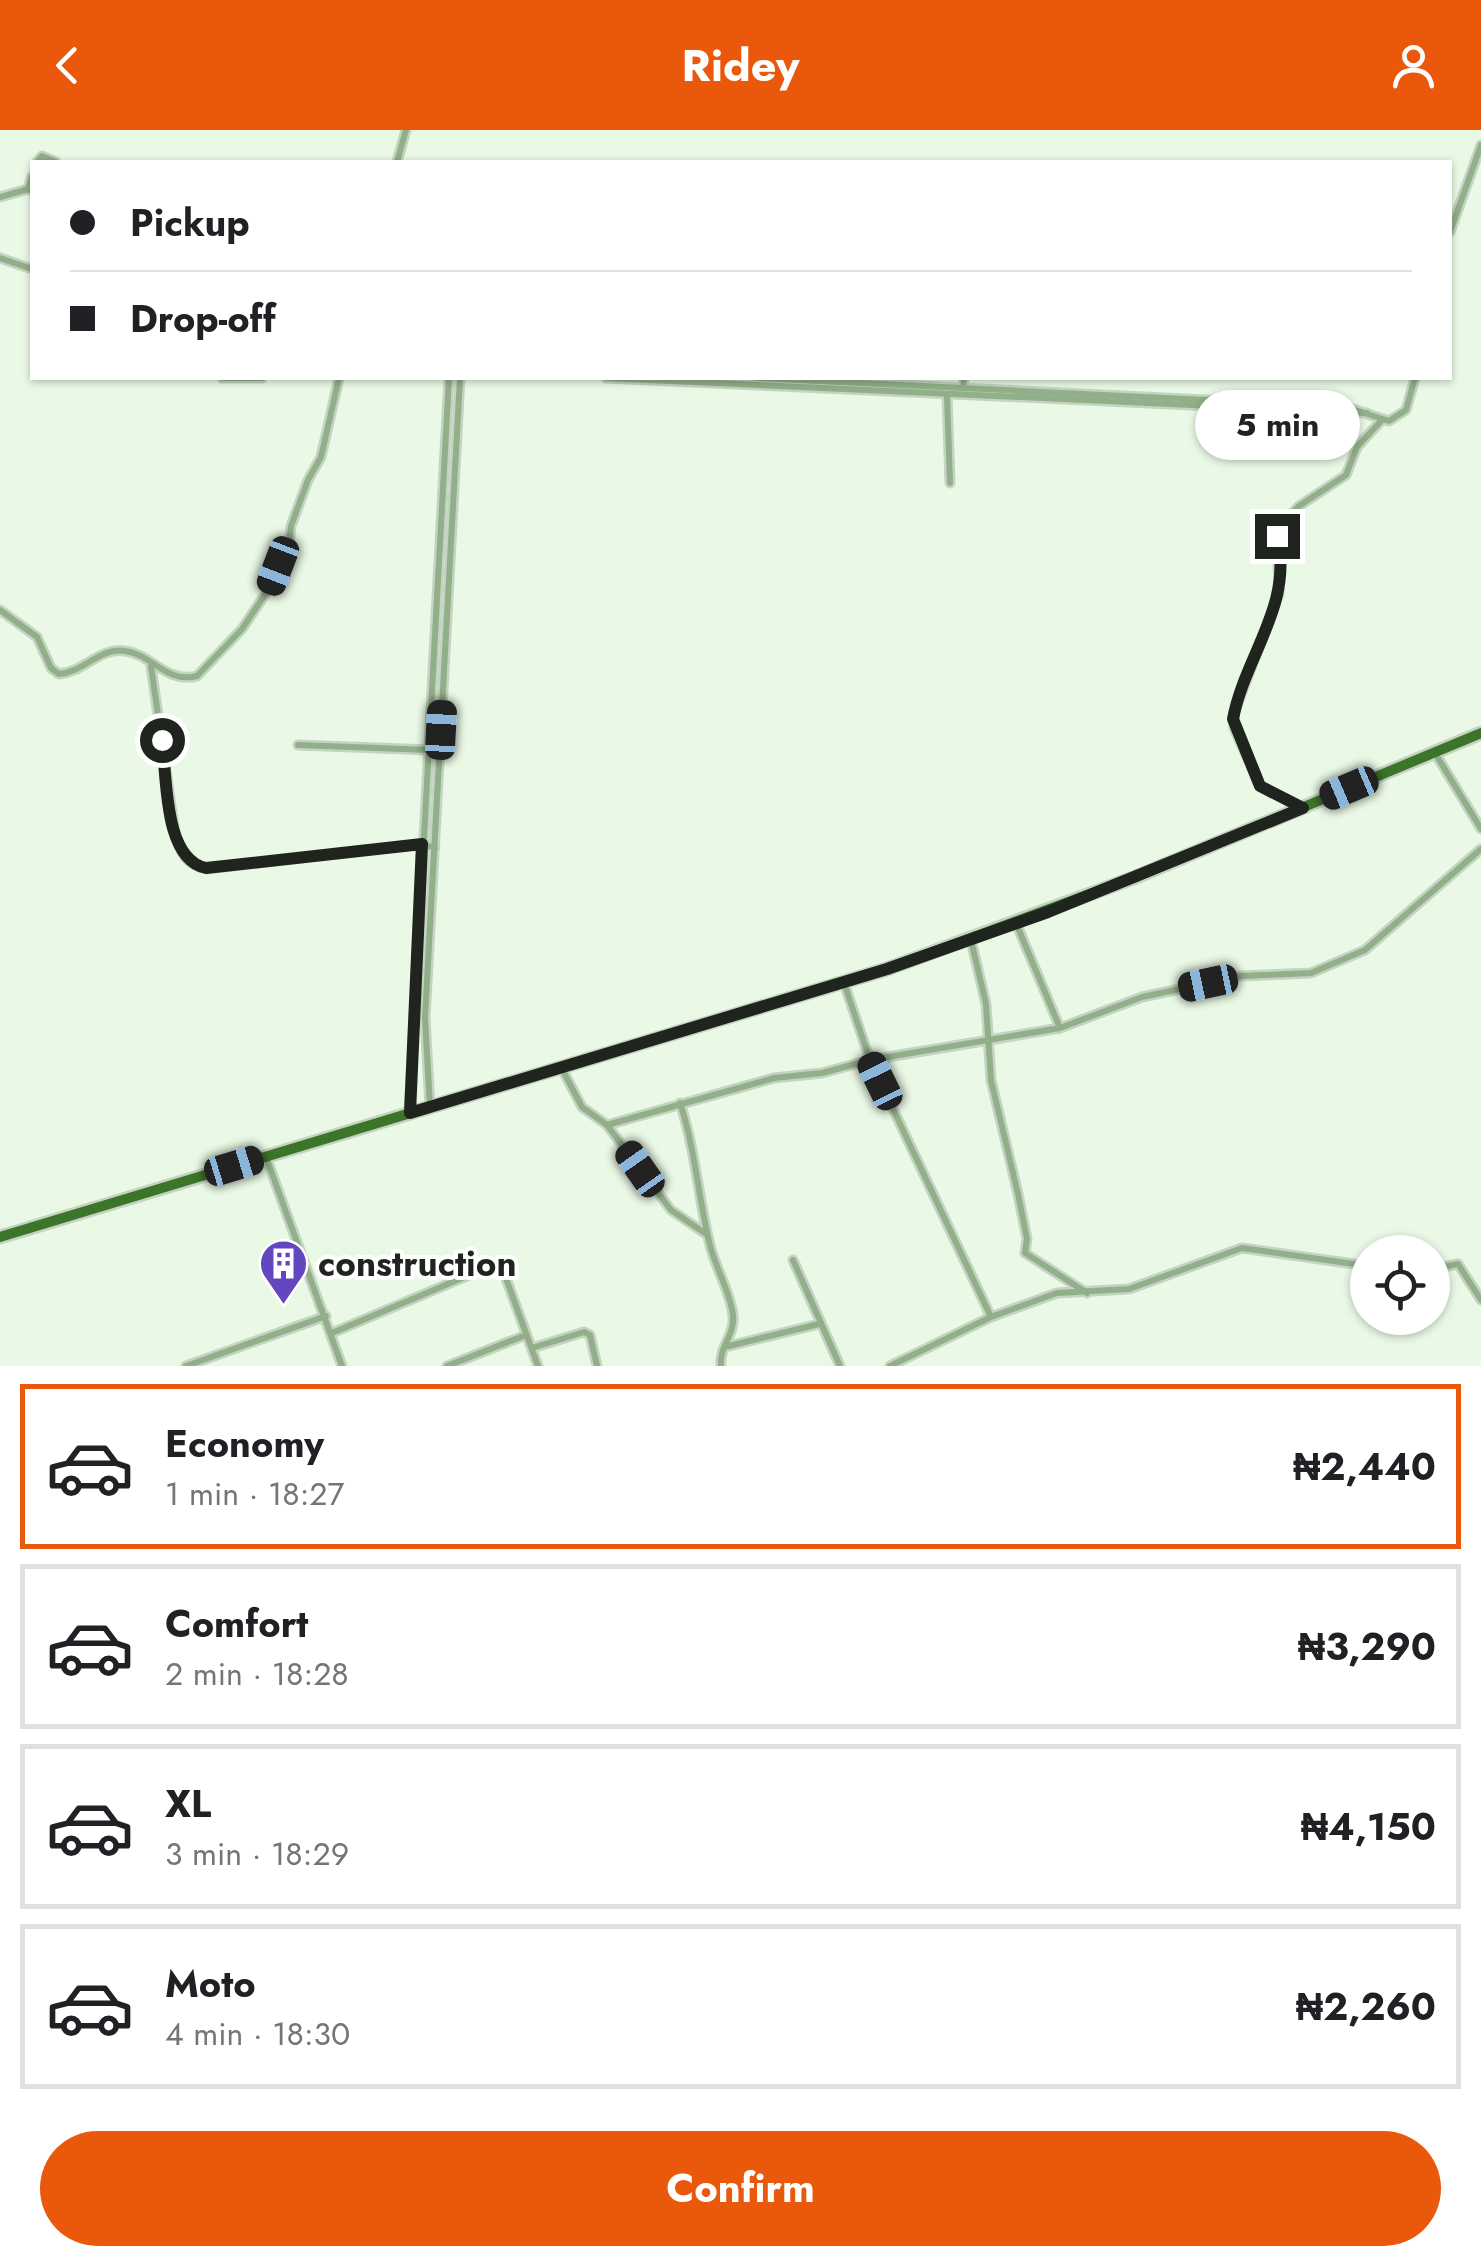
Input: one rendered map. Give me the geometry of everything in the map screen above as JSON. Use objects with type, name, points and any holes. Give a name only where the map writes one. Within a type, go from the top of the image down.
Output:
[{"type":"main road","points":[[0,1238],[844,983],[971,940],[1481,733]]},
{"type":"street","points":[[398,160],[406,130]]},
{"type":"street","points":[[1452,226],[1481,144]]},
{"type":"street","points":[[0,197],[30,190]]},
{"type":"street","points":[[0,258],[30,267]]},
{"type":"street","points":[[0,610],[38,637],[51,668],[60,674],[118,650],[138,654],[172,675],[197,676],[256,612],[289,544],[292,520],[320,458],[339,380]]},
{"type":"street","points":[[410,1113],[449,380]]},
{"type":"street","points":[[430,1108],[425,1018],[460,380]]},
{"type":"street","points":[[644,380],[1367,413]]},
{"type":"street","points":[[846,380],[1346,406],[1381,420],[1400,417],[1414,380]]},
{"type":"street","points":[[963,388],[964,380]]},
{"type":"street","points":[[947,396],[950,483]]},
{"type":"street","points":[[1303,808],[1260,786],[1234,728],[1234,713],[1280,594],[1278,529],[1299,506],[1346,475],[1357,446],[1381,420]]},
{"type":"street","points":[[150,664],[175,834],[182,854],[192,866],[206,868],[422,844],[434,848]]},
{"type":"street","points":[[298,745],[430,750]]},
{"type":"street","points":[[1434,752],[1481,829]]},
{"type":"street","points":[[607,1125],[774,1078],[822,1073],[870,1060],[1060,1028],[1142,997],[1241,976],[1311,974],[1346,960],[1421,906],[1481,849]]},
{"type":"street","points":[[1016,923],[1060,1028]]},
{"type":"street","points":[[971,940],[990,1041],[991,1080],[1026,1235],[1024,1253],[1090,1294]]},
{"type":"street","points":[[844,983],[870,1060],[991,1317]]},
{"type":"street","points":[[562,1069],[582,1107],[607,1125],[671,1210],[708,1235]]},
{"type":"street","points":[[680,1103],[690,1134],[708,1235],[734,1320],[721,1366]]},
{"type":"street","points":[[266,1157],[342,1366]]},
{"type":"street","points":[[890,1366],[991,1317],[1057,1293],[1129,1290],[1242,1248],[1350,1263]]},
{"type":"street","points":[[793,1260],[840,1366]]},
{"type":"street","points":[[332,1333],[500,1262],[538,1366]]},
{"type":"street","points":[[1450,1266],[1458,1264],[1481,1300]]},
{"type":"street","points":[[186,1366],[326,1316]]},
{"type":"street","points":[[725,1346],[819,1324]]},
{"type":"street","points":[[532,1348],[584,1332],[590,1335],[597,1366]]},
{"type":"street","points":[[447,1366],[526,1335]]},
{"type":"place","name":"construction","points":[[283,1306]]},
{"type":"route","points":[[162,740],[175,834],[182,854],[192,866],[206,868],[422,844],[410,1113],[887,969],[1048,912],[1303,808],[1268,794],[1260,786],[1233,719],[1280,594],[1282,555],[1277,536]]}]
